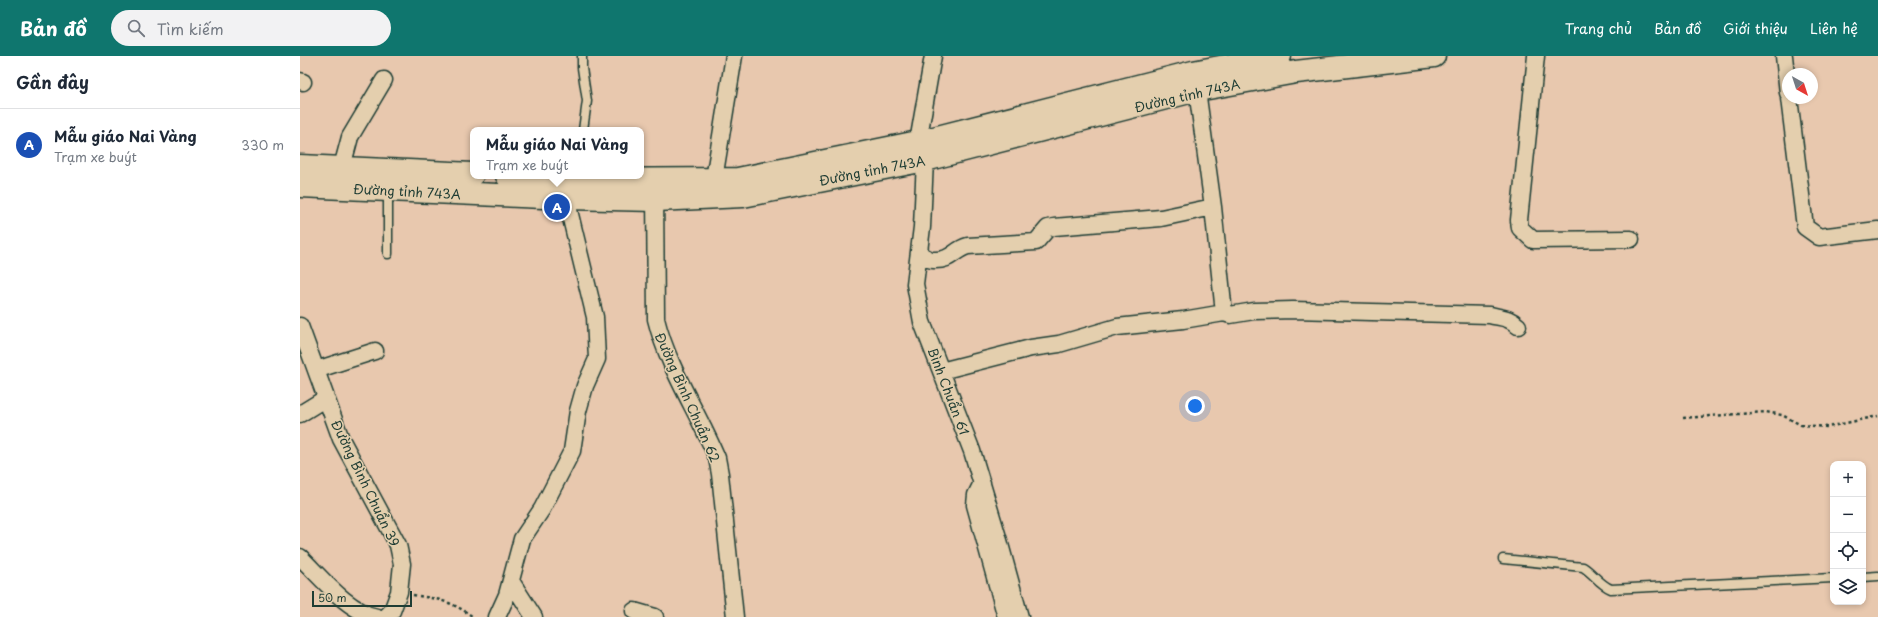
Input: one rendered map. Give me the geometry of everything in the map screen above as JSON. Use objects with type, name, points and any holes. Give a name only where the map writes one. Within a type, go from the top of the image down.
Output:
[{"type":"main road","name":"Đường tỉnh 743A","points":[[300,186],[566,198],[655,190],[714,179],[738,179],[921,151],[1193,72],[1280,56]]},
{"type":"main road","name":"Đường tỉnh 743A","points":[[624,179],[655,190],[743,196],[921,151],[1197,90],[1296,72],[1434,56]]},
{"type":"main road","name":"Đường tỉnh 743A","points":[[300,166],[470,174]]},
{"type":"main road","name":"Đường tỉnh 743A","points":[[551,179],[594,179]]},
{"type":"street","points":[[714,179],[734,56]]},
{"type":"street","name":"Bình Chuẩn 61","points":[[932,56],[921,151],[919,255],[915,284],[922,322],[972,451],[1020,617]]},
{"type":"street","points":[[1536,56],[1519,220],[1520,228],[1533,240],[1631,238]]},
{"type":"street","points":[[1784,56],[1785,68]]},
{"type":"street","points":[[342,167],[350,137],[384,80]]},
{"type":"street","points":[[1197,90],[1213,207],[1224,313]]},
{"type":"street","points":[[1790,104],[1805,226],[1818,237],[1878,230]]},
{"type":"street","name":"Đường Bình Chuẩn 62","points":[[655,190],[656,319],[660,334],[670,358],[717,458],[735,617]]},
{"type":"street","points":[[497,617],[508,595],[522,538],[542,509],[572,451],[578,411],[585,386],[597,359],[595,317],[566,198]]},
{"type":"street","points":[[919,255],[924,255],[931,260],[947,259],[961,248],[968,246],[1036,242],[1048,228],[1161,218],[1213,207]]},
{"type":"street","points":[[942,371],[1031,348],[1059,344],[1117,327],[1183,320],[1224,313],[1230,315],[1254,311],[1293,310],[1490,315],[1506,318],[1518,326]]},
{"type":"street","name":"Đường Bình Chuẩn 39","points":[[300,326],[341,439],[398,545],[402,564],[399,592],[392,611],[386,617]]},
{"type":"street","points":[[316,370],[375,351]]},
{"type":"street","points":[[300,414],[326,398]]},
{"type":"street","points":[[982,482],[976,495],[975,505],[1006,617]]},
{"type":"street","points":[[300,557],[344,600],[371,616],[377,617]]},
{"type":"street","points":[[511,581],[534,617]]},
{"type":"street","points":[[634,611],[655,617]]},
{"type":"lane","points":[[582,56],[582,68],[587,101],[583,127]]},
{"type":"lane","points":[[388,191],[388,254]]},
{"type":"lane","points":[[1503,559],[1582,567],[1592,573],[1611,590],[1830,578]]},
{"type":"lane","points":[[1866,577],[1878,576]]},
{"type":"path","points":[[1683,418],[1766,412],[1782,415],[1802,425],[1828,426],[1878,416]]},
{"type":"path","points":[[399,592],[434,598],[458,606],[473,617]]},
{"type":"place","name":"Mẫu giáo Nai Vàng","points":[[557,207]]}]
